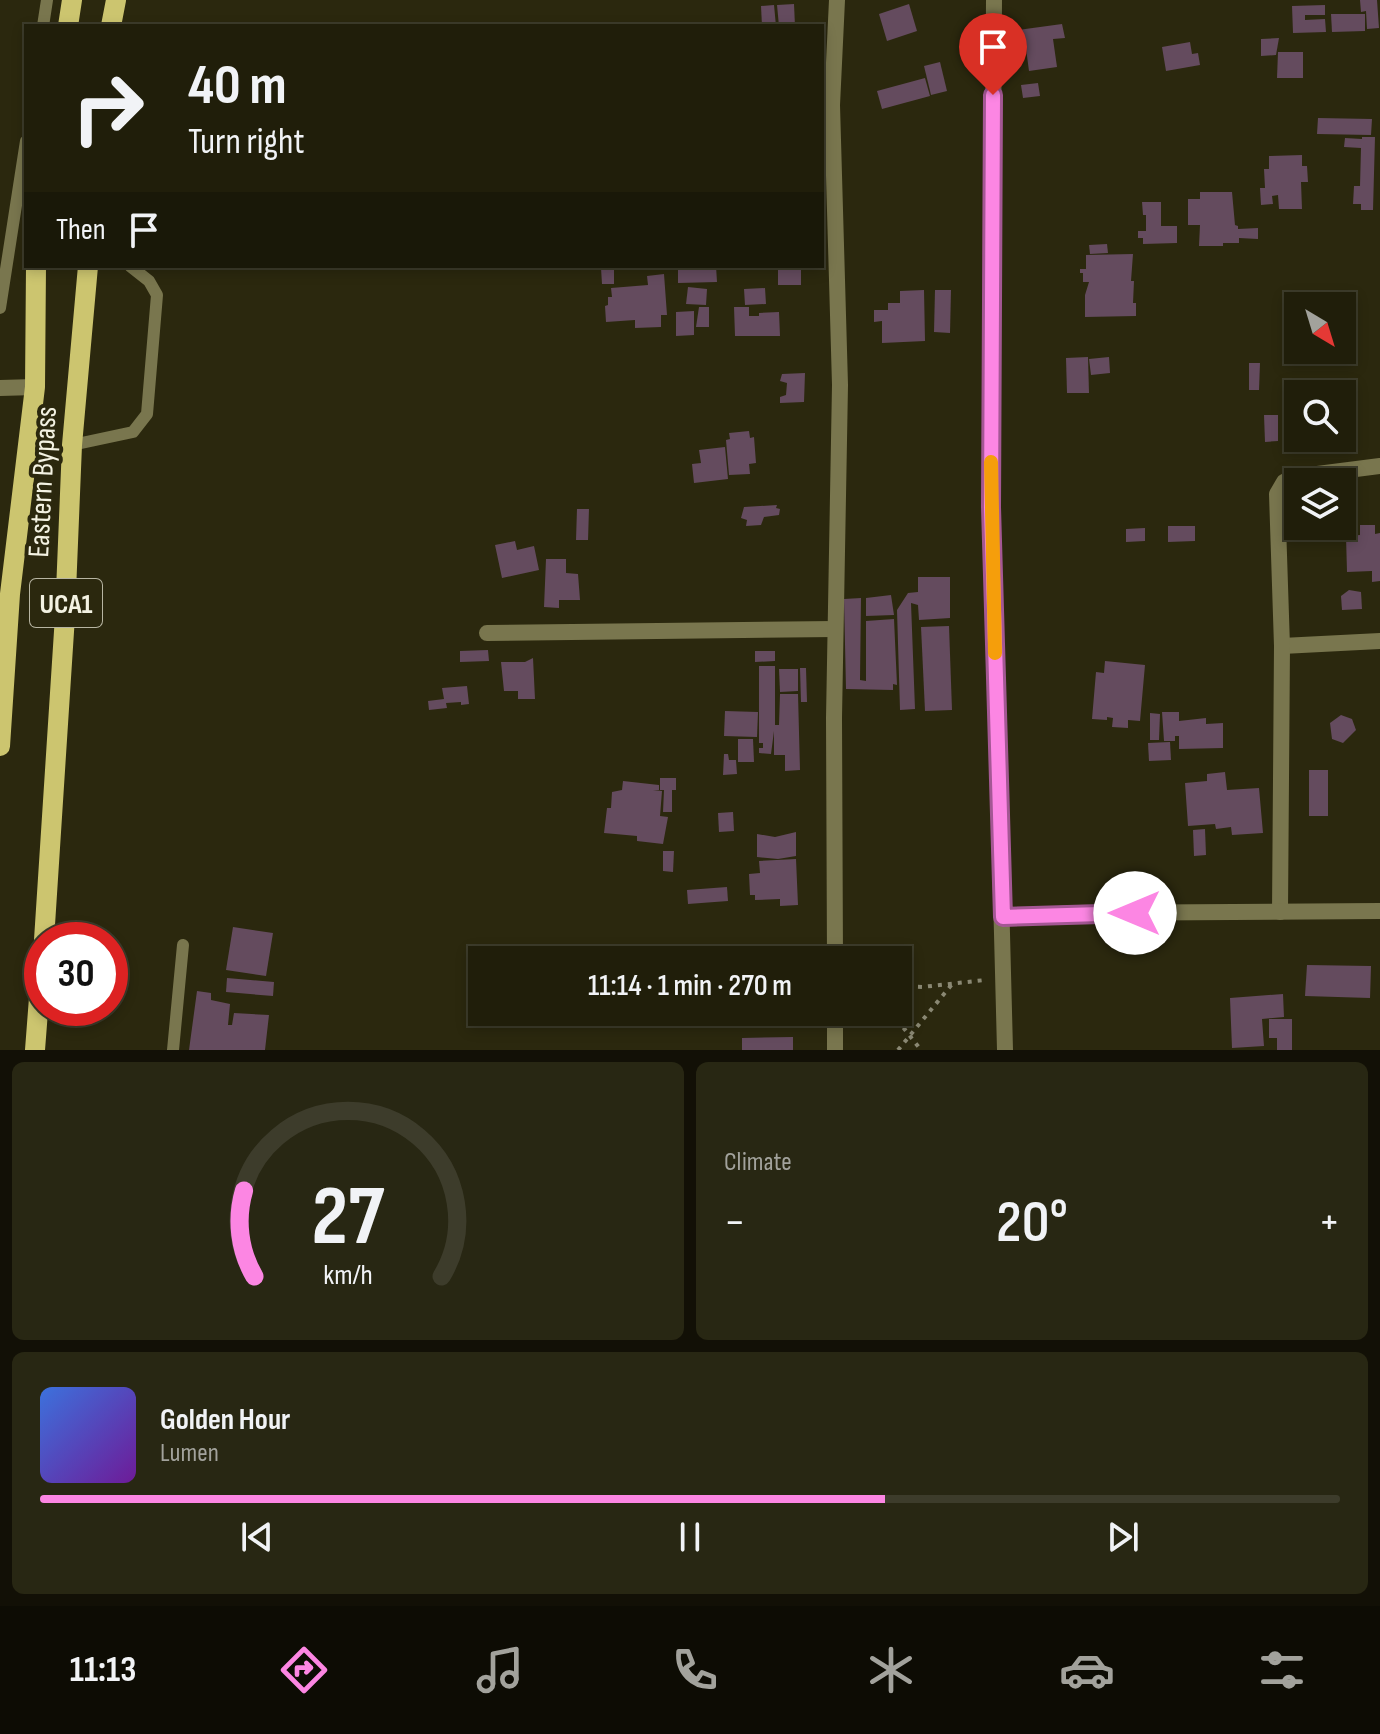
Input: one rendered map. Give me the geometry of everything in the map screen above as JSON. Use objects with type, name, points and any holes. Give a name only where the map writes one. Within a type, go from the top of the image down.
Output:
[{"type":"main road","points":[[68,24],[72,0]]},
{"type":"main road","points":[[111,24],[116,0]]},
{"type":"main road","name":"Eastern Bypass","points":[[0,746],[10,594],[35,387],[36,268]]},
{"type":"main road","name":"Eastern Bypass","points":[[45,922],[65,616],[72,445],[88,268]]},
{"type":"main road","points":[[35,1050],[37,1026]]},
{"type":"street","points":[[835,946],[835,629],[840,385],[832,105],[837,0]]},
{"type":"street","points":[[994,0],[991,507],[1005,1050]]},
{"type":"street","points":[[0,388],[35,387]]},
{"type":"street","points":[[1280,912],[1282,646],[1277,494],[1284,482],[1294,477],[1380,466]]},
{"type":"street","points":[[487,633],[835,629]]},
{"type":"street","points":[[1282,646],[1380,641]]},
{"type":"street","points":[[1003,917],[1077,913],[1380,911]]},
{"type":"street","points":[[835,1026],[835,1050]]},
{"type":"lane","points":[[43,24],[47,0]]},
{"type":"lane","points":[[0,308],[24,154]]},
{"type":"lane","points":[[72,445],[133,432],[147,414],[157,295],[149,281],[133,268]]},
{"type":"lane","points":[[173,1050],[183,945]]},
{"type":"path","points":[[912,987],[1004,978]]},
{"type":"path","points":[[898,1050],[953,983]]},
{"type":"path","points":[[902,1026],[921,1050]]},
{"type":"building","points":[[1360,0],[1377,0],[1379,28],[1367,29],[1366,11],[1361,12]]},
{"type":"building","points":[[794,4],[795,24],[779,24],[777,5]]},
{"type":"building","points":[[909,4],[917,31],[887,41],[879,14]]},
{"type":"building","points":[[774,5],[776,24],[762,24],[761,6]]},
{"type":"building","points":[[1325,5],[1325,15],[1305,15],[1305,20],[1325,19],[1326,32],[1293,33],[1292,6]]},
{"type":"building","points":[[1331,14],[1365,14],[1365,31],[1332,32]]},
{"type":"building","points":[[1062,24],[1065,38],[1053,39],[1057,67],[1029,71],[1025,41],[1020,42],[1018,30]]},
{"type":"building","points":[[1279,38],[1276,55],[1261,56],[1261,39]]},
{"type":"building","points":[[1190,42],[1192,54],[1198,53],[1200,65],[1166,71],[1162,47]]},
{"type":"building","points":[[1278,52],[1303,52],[1303,78],[1277,78]]},
{"type":"building","points":[[940,62],[947,91],[931,95],[924,66]]},
{"type":"building","points":[[925,78],[930,96],[882,109],[877,91]]},
{"type":"building","points":[[1038,83],[1040,96],[1023,98],[1021,85]]},
{"type":"building","points":[[1318,118],[1372,119],[1371,135],[1317,134]]},
{"type":"building","points":[[1375,137],[1373,210],[1361,210],[1361,204],[1353,204],[1354,186],[1360,186],[1361,148],[1344,147],[1345,138]]},
{"type":"building","points":[[1302,155],[1302,166],[1307,166],[1308,182],[1301,182],[1302,209],[1279,209],[1278,195],[1272,196],[1273,204],[1261,205],[1260,188],[1265,188],[1264,169],[1269,169],[1269,156]]},
{"type":"building","points":[[1200,192],[1232,192],[1235,225],[1238,229],[1258,228],[1258,239],[1239,238],[1239,243],[1199,246],[1200,225],[1188,225],[1188,199],[1200,199]]},
{"type":"building","points":[[1142,202],[1161,202],[1161,226],[1177,226],[1177,243],[1143,244],[1143,238],[1138,238],[1138,231],[1146,231]]},
{"type":"building","points":[[1107,244],[1108,253],[1090,254],[1089,245]]},
{"type":"building","points":[[1133,254],[1131,281],[1134,281],[1136,316],[1085,317],[1085,295],[1089,282],[1083,282],[1080,269],[1086,269],[1086,255]]},
{"type":"building","points":[[601,268],[614,268],[614,284],[602,284]]},
{"type":"building","points":[[678,268],[716,268],[717,282],[678,283]]},
{"type":"building","points":[[778,268],[801,268],[801,285],[778,285]]},
{"type":"building","points":[[664,274],[667,315],[661,315],[661,327],[635,328],[635,320],[606,322],[605,306],[608,305],[608,297],[612,297],[611,288],[648,285],[647,276]]},
{"type":"building","points":[[688,287],[707,289],[706,305],[686,304]]},
{"type":"building","points":[[765,288],[766,304],[745,305],[744,289]]},
{"type":"building","points":[[924,290],[925,341],[882,343],[882,321],[874,322],[874,310],[888,310],[888,303],[900,303],[900,291]]},
{"type":"building","points":[[935,290],[951,290],[950,333],[934,332]]},
{"type":"building","points":[[699,307],[709,307],[709,327],[696,327]]},
{"type":"building","points":[[734,307],[749,307],[749,316],[779,312],[780,336],[735,336]]},
{"type":"building","points":[[694,311],[694,335],[676,336],[676,312]]},
{"type":"building","points":[[1088,357],[1089,393],[1067,393],[1066,358]]},
{"type":"building","points":[[1109,357],[1110,373],[1091,375],[1089,359]]},
{"type":"building","points":[[1249,363],[1260,363],[1259,390],[1249,390]]},
{"type":"building","points":[[805,373],[804,402],[780,403],[780,397],[786,395],[787,383],[780,381],[782,374]]},
{"type":"building","points":[[1264,415],[1278,415],[1278,441],[1265,442]]},
{"type":"building","points":[[749,431],[750,438],[754,437],[756,463],[749,464],[750,474],[729,475],[726,440],[730,439],[729,433]]},
{"type":"building","points":[[725,447],[728,479],[694,483],[692,464],[701,463],[699,450]]},
{"type":"building","points":[[777,505],[779,515],[764,517],[761,525],[746,526],[747,520],[741,518],[744,507]]},
{"type":"building","points":[[577,509],[589,509],[588,540],[576,540]]},
{"type":"building","points":[[1360,525],[1375,525],[1375,534],[1380,533],[1380,581],[1372,582],[1372,571],[1347,572],[1346,540],[1356,540],[1356,535],[1360,535]]},
{"type":"building","points":[[1168,526],[1195,526],[1195,541],[1168,542]]},
{"type":"building","points":[[1145,528],[1145,541],[1126,542],[1126,529]]},
{"type":"building","points":[[515,541],[517,550],[534,546],[539,570],[502,578],[495,545]]},
{"type":"building","points":[[546,559],[566,559],[566,573],[578,574],[580,600],[559,600],[559,608],[544,607]]},
{"type":"building","points":[[918,577],[950,577],[950,618],[919,620],[918,605],[911,603],[915,709],[900,710],[897,610],[908,593],[918,592]]},
{"type":"building","points":[[1349,590],[1361,592],[1362,609],[1342,610],[1341,596]]},
{"type":"building","points":[[891,595],[894,615],[866,616],[866,598]]},
{"type":"building","points":[[861,598],[860,680],[866,681],[866,621],[894,619],[897,685],[893,684],[893,690],[846,689],[844,599]]},
{"type":"building","points":[[949,626],[952,710],[925,711],[921,627]]},
{"type":"building","points":[[488,650],[489,661],[460,662],[460,651]]},
{"type":"building","points":[[755,651],[775,651],[775,661],[755,662]]},
{"type":"building","points":[[533,658],[535,699],[518,699],[518,691],[504,691],[501,662],[525,662]]},
{"type":"building","points":[[1105,661],[1145,665],[1140,721],[1128,720],[1128,728],[1112,727],[1113,718],[1092,719],[1096,672],[1104,673]]},
{"type":"building","points":[[759,666],[775,666],[775,725],[779,725],[780,694],[798,694],[800,770],[785,771],[785,755],[774,755],[774,731],[771,754],[759,753],[763,743],[759,743]]},
{"type":"building","points":[[800,668],[806,668],[807,702],[801,702]]},
{"type":"building","points":[[779,669],[798,669],[798,691],[780,692]]},
{"type":"building","points":[[467,686],[469,704],[446,703],[447,708],[429,710],[428,701],[444,699],[442,688]]},
{"type":"building","points":[[725,711],[758,712],[757,737],[724,736]]},
{"type":"building","points":[[1162,712],[1179,712],[1179,721],[1206,718],[1206,724],[1223,723],[1223,748],[1179,749],[1179,736],[1175,736],[1175,741],[1164,741]]},
{"type":"building","points":[[1150,713],[1160,714],[1159,740],[1150,740]]},
{"type":"building","points":[[1341,715],[1352,719],[1356,730],[1343,743],[1332,739],[1330,723]]},
{"type":"building","points":[[738,739],[753,739],[754,762],[738,762]]},
{"type":"building","points":[[1170,742],[1171,760],[1149,761],[1148,743]]},
{"type":"building","points":[[724,754],[728,754],[729,760],[736,760],[737,774],[723,775]]},
{"type":"building","points":[[1309,770],[1328,770],[1328,816],[1309,816]]},
{"type":"building","points":[[1225,772],[1227,790],[1259,788],[1263,833],[1232,835],[1231,827],[1216,829],[1215,824],[1188,826],[1185,783],[1207,781],[1207,774]]},
{"type":"building","points":[[660,778],[676,778],[676,790],[672,790],[672,812],[663,812],[664,790],[660,790]]},
{"type":"building","points":[[623,781],[659,785],[659,790],[653,790],[662,791],[660,816],[668,817],[663,844],[637,841],[637,836],[604,833],[612,792],[622,790]]},
{"type":"building","points":[[733,812],[734,831],[719,832],[718,813]]},
{"type":"building","points":[[1205,829],[1206,855],[1194,856],[1193,830]]},
{"type":"building","points":[[796,832],[796,856],[778,859],[757,857],[757,834],[775,837]]},
{"type":"building","points":[[663,851],[674,851],[673,872],[663,871]]},
{"type":"building","points":[[796,859],[798,905],[780,906],[780,899],[755,900],[755,895],[750,895],[749,874],[760,873],[759,861]]},
{"type":"building","points":[[727,887],[728,901],[688,904],[687,890]]},
{"type":"building","points":[[233,927],[273,933],[266,976],[226,970]]},
{"type":"building","points":[[1307,965],[1371,966],[1370,998],[1305,996]]},
{"type":"building","points":[[227,978],[274,982],[273,996],[226,992]]},
{"type":"building","points":[[197,991],[211,993],[211,1000],[230,1004],[228,1025],[232,1025],[234,1013],[269,1015],[265,1050],[189,1050]]},
{"type":"building","points":[[1283,994],[1284,1017],[1262,1019],[1264,1046],[1232,1048],[1230,998]]},
{"type":"building","points":[[1269,1019],[1292,1019],[1292,1050],[1277,1050],[1277,1038],[1269,1038]]},
{"type":"building","points":[[793,1037],[793,1050],[742,1050],[742,1038]]},
{"type":"slow traffic","points":[[991,462],[995,653]]},
{"type":"route","points":[[993,95],[991,507],[1003,917],[1135,913]]}]
